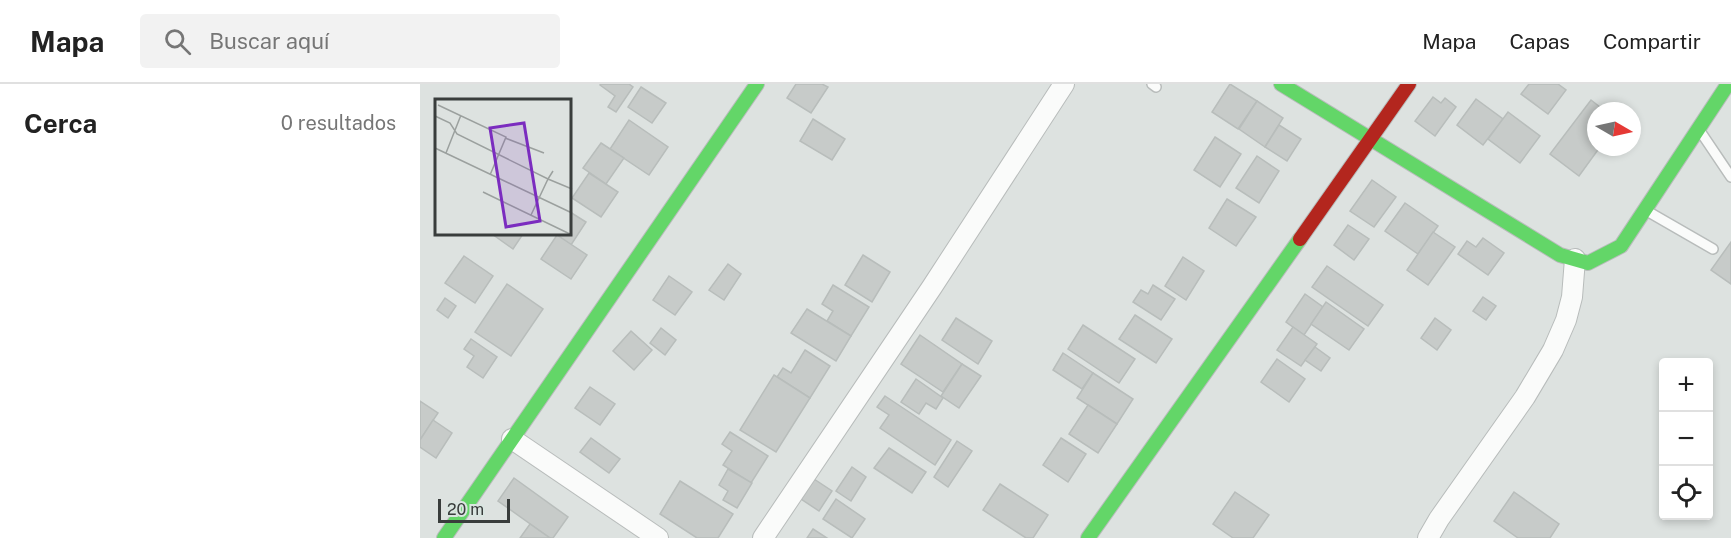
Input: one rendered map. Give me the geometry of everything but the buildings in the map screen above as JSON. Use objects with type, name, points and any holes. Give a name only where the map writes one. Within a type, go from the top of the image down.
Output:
[{"type":"street","points":[[444,538],[757,84]]},
{"type":"street","points":[[763,538],[1064,84]]},
{"type":"street","points":[[1281,84],[1560,255],[1588,263],[1621,246],[1728,84]]},
{"type":"street","points":[[1088,538],[1409,84]]},
{"type":"street","points":[[1428,538],[1438,519],[1525,397],[1553,350],[1566,320],[1572,297],[1575,259]]},
{"type":"street","points":[[512,439],[658,538]]},
{"type":"lane","points":[[1698,129],[1731,177]]},
{"type":"lane","points":[[1645,210],[1713,249]]},
{"type":"traffic: fast","points":[[444,538],[757,84]]},
{"type":"traffic: fast","points":[[1281,84],[1560,255],[1588,263],[1621,246],[1728,84]]},
{"type":"traffic: fast","points":[[1088,538],[1300,239]]},
{"type":"traffic: jam","points":[[1300,239],[1409,84]]}]
